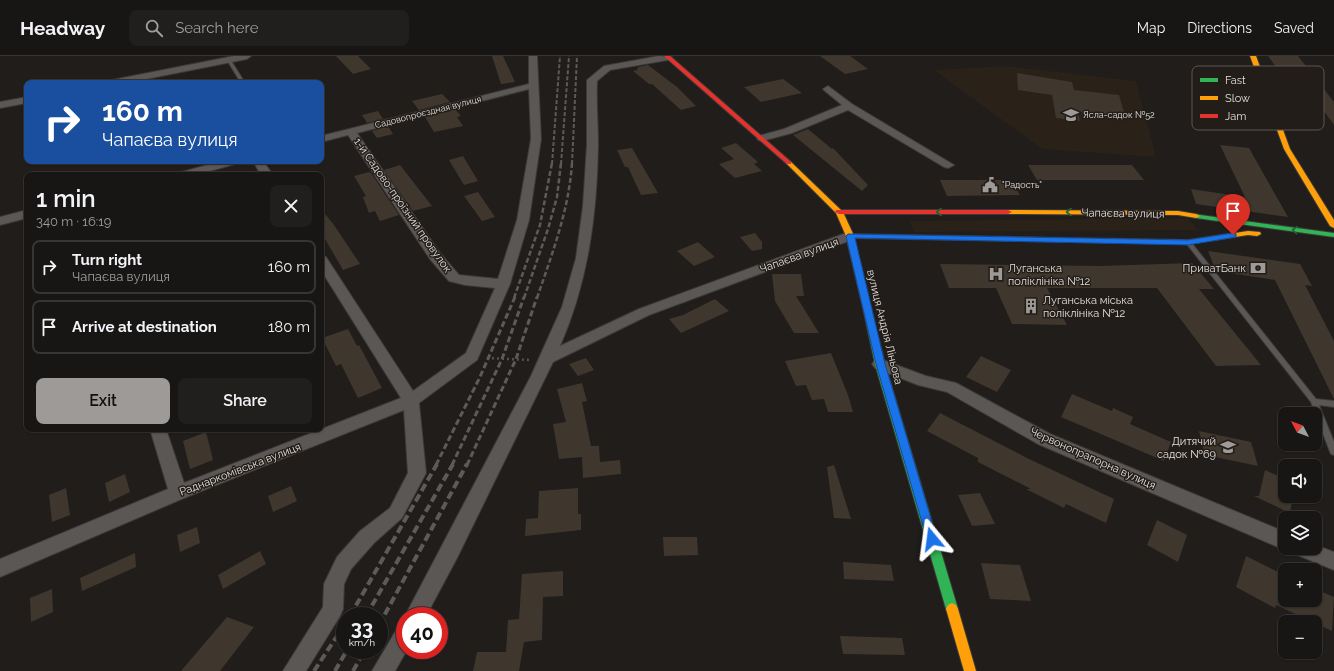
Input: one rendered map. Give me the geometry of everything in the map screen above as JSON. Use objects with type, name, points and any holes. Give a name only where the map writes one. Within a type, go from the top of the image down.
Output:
[{"type":"street","points":[[127,80],[247,56]]},
{"type":"street","points":[[472,356],[503,284],[524,213],[536,139],[533,56]]},
{"type":"street","points":[[420,607],[434,584],[565,322],[582,259],[588,216],[592,152],[592,80],[607,68],[667,56]]},
{"type":"street","name":"вулиця Андрія Ліньова","points":[[667,56],[762,138],[816,188],[839,212],[850,236],[880,364],[970,671]]},
{"type":"street","points":[[1253,56],[1257,66]]},
{"type":"street","name":"Садовопроєздная вулиця","points":[[324,138],[535,85]]},
{"type":"street","points":[[828,89],[850,106],[948,165]]},
{"type":"street","points":[[0,105],[24,101]]},
{"type":"street","points":[[762,138],[788,131],[850,106]]},
{"type":"street","points":[[1280,130],[1287,149],[1334,226]]},
{"type":"street","name":"1-й Садово-проїзний провулок","points":[[350,131],[435,256],[454,278],[465,281],[503,284]]},
{"type":"street","points":[[193,172],[224,164]]},
{"type":"street","name":"Чапаєва вулиця","points":[[839,212],[1178,213],[1334,235]]},
{"type":"street","points":[[0,221],[24,215]]},
{"type":"street","name":"Чапаєва вулиця","points":[[547,360],[644,312],[850,236],[1188,242],[1248,233],[1270,236]]},
{"type":"street","points":[[294,671],[333,609],[334,584],[344,563],[367,537],[396,513],[417,473],[411,401],[324,265]]},
{"type":"street","name":"Раднаркомівська вулиця","points":[[0,568],[178,493],[411,401],[472,356]]},
{"type":"street","name":"Червонопрапорна вулиця","points":[[880,364],[923,381],[951,387],[1044,439],[1278,538]]},
{"type":"street","points":[[159,432],[178,493]]},
{"type":"street","points":[[1319,555],[1334,561]]},
{"type":"street","points":[[383,671],[396,649]]},
{"type":"lane","points":[[229,60],[241,80]]},
{"type":"lane","points":[[1243,223],[1248,233]]},
{"type":"lane","points":[[1188,242],[1314,401],[1334,452]]},
{"type":"lane","points":[[1314,401],[1334,404]]},
{"type":"path","points":[[472,356],[547,360]]},
{"type":"shaded area","name":"Ясла-садок №52","points":[[1004,66],[1136,81],[1156,157],[1042,149],[934,70]]},
{"type":"shaded area","points":[[1188,218],[1198,230],[914,232],[909,221]]},
{"type":"building","points":[[336,56],[358,56],[371,69],[353,74]]},
{"type":"building","points":[[492,56],[503,56],[515,82],[501,84]]},
{"type":"building","points":[[820,56],[850,56],[868,69],[845,74]]},
{"type":"building","points":[[1268,56],[1298,56],[1306,66],[1275,66]]},
{"type":"building","points":[[648,65],[677,87],[696,106],[681,110],[652,84],[649,84],[633,71],[637,70],[638,67]]},
{"type":"building","points":[[1017,73],[1072,82],[1074,90],[1119,95],[1126,119],[1078,113],[1080,121],[1056,118],[1052,95],[1018,90]]},
{"type":"building","points":[[783,79],[802,93],[761,102],[744,87]]},
{"type":"building","points":[[1324,89],[1334,102],[1334,125],[1324,111]]},
{"type":"building","points":[[442,94],[450,102],[419,110],[412,101]]},
{"type":"building","points":[[455,109],[461,116],[457,117],[463,126],[434,132],[425,117]]},
{"type":"building","points":[[378,111],[383,119],[367,123],[362,115]]},
{"type":"building","points":[[388,126],[393,134],[377,138],[372,131]]},
{"type":"building","points":[[808,129],[832,149],[833,148],[868,185],[862,191],[793,135]]},
{"type":"building","points":[[736,143],[758,162],[754,164],[762,171],[735,178],[719,164],[734,159],[721,148]]},
{"type":"building","points":[[1220,145],[1249,148],[1288,217],[1196,204],[1191,189],[1245,197]]},
{"type":"building","points":[[632,148],[658,193],[641,195],[628,167],[625,167],[617,150]]},
{"type":"building","points":[[463,156],[478,181],[464,185],[449,160]]},
{"type":"building","points":[[400,165],[432,206],[413,211],[384,170]]},
{"type":"building","points":[[1028,165],[1132,165],[1144,180],[1037,180]]},
{"type":"building","points":[[369,172],[399,215],[380,221],[375,211],[369,213],[363,197],[366,196],[354,176]]},
{"type":"building","points":[[940,180],[1010,180],[1020,195],[947,196]]},
{"type":"building","points":[[478,192],[495,217],[482,221],[464,196]]},
{"type":"building","points":[[324,213],[360,264],[343,270],[324,237]]},
{"type":"building","points":[[755,233],[762,242],[762,249],[752,251],[740,237]]},
{"type":"building","points":[[698,242],[715,257],[694,266],[677,251]]},
{"type":"building","points":[[1208,251],[1300,264],[1312,286],[1305,285],[1334,341],[1334,399],[1275,280],[1216,271]]},
{"type":"building","points":[[1192,263],[1214,289],[1199,289],[1261,365],[1216,366],[1157,288],[1047,288],[1067,325],[1012,324],[996,288],[949,288],[940,264],[1101,266]]},
{"type":"building","points":[[772,274],[801,274],[804,296],[796,296],[819,333],[794,333],[775,301]]},
{"type":"building","points":[[715,299],[729,311],[681,333],[669,319],[683,315]]},
{"type":"building","points":[[348,329],[357,346],[359,345],[382,388],[358,398],[341,364],[336,366],[324,342],[324,337]]},
{"type":"building","points":[[831,353],[848,395],[853,412],[828,412],[824,399],[812,400],[806,385],[796,386],[785,361]]},
{"type":"building","points":[[981,356],[1011,370],[997,392],[966,377]]},
{"type":"building","points":[[586,358],[594,370],[578,376],[569,364]]},
{"type":"building","points":[[582,383],[587,401],[582,402],[591,446],[599,446],[600,462],[620,460],[621,474],[583,478],[582,457],[559,459],[553,424],[566,422],[557,389]]},
{"type":"building","points":[[1072,394],[1112,411],[1113,408],[1133,417],[1130,424],[1171,442],[1164,461],[1061,417]]},
{"type":"building","points":[[940,413],[1029,459],[1114,499],[1106,523],[1066,504],[1064,508],[1026,489],[1031,489],[978,462],[978,458],[927,431]]},
{"type":"building","name":"Дитячий садок №69","points":[[1199,431],[1251,442],[1258,466],[1205,455]]},
{"type":"building","points":[[206,432],[213,460],[190,469],[183,441]]},
{"type":"building","points":[[834,465],[851,519],[834,518],[827,467]]},
{"type":"building","points":[[1265,470],[1278,476],[1278,503],[1292,503],[1290,511],[1286,511],[1254,496],[1259,496]]},
{"type":"building","points":[[125,474],[130,492],[109,502],[105,483]]},
{"type":"building","points":[[291,486],[297,501],[273,512],[268,496]]},
{"type":"building","points":[[66,488],[70,515],[52,522],[49,495]]},
{"type":"building","points":[[578,488],[578,514],[581,514],[581,530],[525,536],[526,519],[538,518],[539,491]]},
{"type":"building","points":[[980,493],[995,524],[972,526],[958,495]]},
{"type":"building","points":[[1157,520],[1187,535],[1178,562],[1147,545]]},
{"type":"building","points":[[197,527],[200,543],[180,552],[177,535]]},
{"type":"building","points":[[663,537],[697,537],[698,555],[664,556]]},
{"type":"building","points":[[260,551],[266,564],[223,589],[218,575]]},
{"type":"building","points":[[135,553],[136,567],[82,591],[80,578]]},
{"type":"building","points":[[1246,556],[1278,572],[1278,606],[1276,605],[1275,608],[1236,587]]},
{"type":"building","points":[[843,562],[891,565],[894,581],[844,579]]},
{"type":"building","points":[[981,563],[1020,565],[1031,601],[990,599]]},
{"type":"building","points":[[563,571],[563,596],[543,597],[542,640],[524,642],[519,671],[473,671],[477,652],[506,652],[508,620],[519,619],[522,574]]},
{"type":"building","points":[[52,589],[53,612],[31,622],[30,598]]},
{"type":"building","points":[[1322,592],[1334,597],[1332,631],[1322,626],[1322,615],[1298,615],[1280,607],[1322,607]]},
{"type":"building","points":[[227,617],[254,627],[220,671],[181,671]]},
{"type":"building","points":[[840,636],[902,638],[905,655],[843,654]]},
{"type":"railway","points":[[552,164],[560,56]]},
{"type":"railway","points":[[561,164],[569,56]]},
{"type":"railway","points":[[572,164],[577,56]]},
{"type":"railway","points":[[514,298],[540,225],[552,163]]},
{"type":"railway","points":[[524,298],[548,229],[557,197],[561,163]]},
{"type":"railway","points":[[537,298],[564,215],[572,163]]},
{"type":"railway","points":[[436,465],[480,377],[515,297]]},
{"type":"railway","points":[[452,465],[502,359],[524,297]]},
{"type":"railway","points":[[467,465],[516,359],[537,297]]},
{"type":"railway","points":[[355,607],[437,464]]},
{"type":"railway","points":[[371,607],[453,464]]},
{"type":"railway","points":[[388,609],[467,464]]},
{"type":"railway","points":[[314,671],[336,638]]},
{"type":"railway","points":[[335,671],[342,659]]},
{"type":"railway","points":[[353,671],[360,659]]},
{"type":"traffic: fast","points":[[1196,216],[1334,235]]},
{"type":"traffic: fast","points":[[867,308],[880,364],[952,609]]},
{"type":"traffic: slow","points":[[1253,56],[1257,66]]},
{"type":"traffic: slow","points":[[1280,130],[1287,149],[1334,226]]},
{"type":"traffic: slow","points":[[789,163],[839,212],[850,236],[867,308]]},
{"type":"traffic: slow","points":[[1008,212],[1178,213],[1196,216]]},
{"type":"traffic: slow","points":[[1069,240],[1188,242],[1248,233],[1257,234]]},
{"type":"traffic: slow","points":[[952,609],[970,671]]},
{"type":"traffic: jam","points":[[667,56],[789,163]]},
{"type":"traffic: jam","points":[[839,212],[1008,212]]},
{"type":"traffic: jam","points":[[850,236],[1069,240]]},
{"type":"place","name":"Ясла-садок №52","points":[[1071,115]]},
{"type":"place","name":"\"Радость\"","points":[[990,185]]},
{"type":"place","name":"ПриватБанк","points":[[1258,268]]},
{"type":"place","name":"Луганська поліклініка №12","points":[[996,274]]},
{"type":"place","name":"Луганська міська поліклініка №12","points":[[1031,306]]},
{"type":"place","name":"Дитячий садок №69","points":[[1228,447]]},
{"type":"route","points":[[932,539],[880,364],[850,236],[1188,242],[1233,235]]}]
